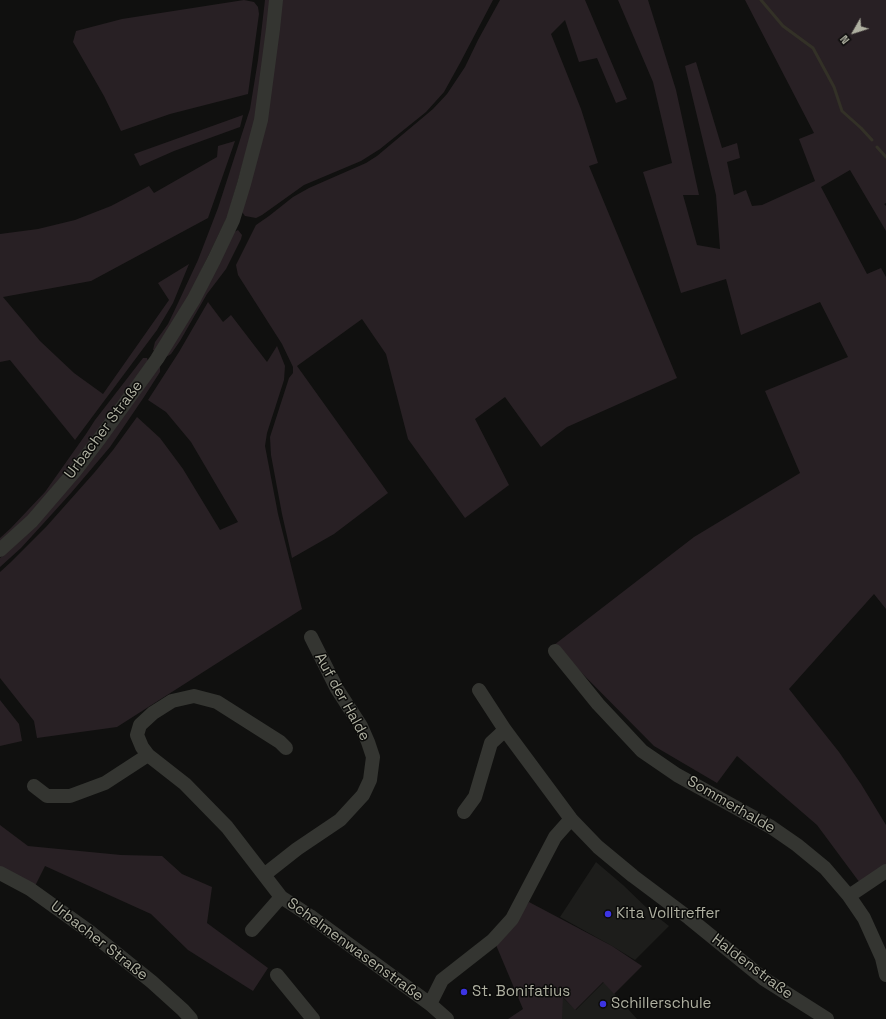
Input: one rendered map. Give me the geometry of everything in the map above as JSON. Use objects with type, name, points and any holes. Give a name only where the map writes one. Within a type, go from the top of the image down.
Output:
[{"type":"street","name":"Urbacher Straße","points":[[0,550],[32,521],[84,460],[157,359],[194,298],[214,260],[233,220],[261,120],[276,0]]},
{"type":"street","name":"Auf der Halde","points":[[264,875],[340,820],[363,795],[370,780],[373,757],[368,742],[360,726],[336,689],[311,638]]},
{"type":"street","name":"Sommerhalde","points":[[555,651],[598,704],[642,751],[659,763],[771,827],[825,868],[849,896],[864,918],[882,958],[886,975]]},
{"type":"street","name":"Haldenstraße","points":[[479,690],[505,730],[571,819],[608,856],[689,918],[764,979],[827,1019]]},
{"type":"street","points":[[34,786],[47,796],[70,796],[105,783],[148,755],[142,747],[137,735],[140,725],[153,713],[172,701],[194,696],[217,702],[280,742],[286,748]]},
{"type":"street","points":[[464,812],[475,797],[491,742],[505,730]]},
{"type":"street","name":"Schelmenwasenstraße","points":[[148,755],[185,784],[217,816],[281,897],[310,916],[430,1004],[447,1019]]},
{"type":"street","points":[[430,1004],[442,980],[493,940],[512,919],[555,837],[571,819]]},
{"type":"street","points":[[849,896],[886,871]]},
{"type":"street","name":"Urbacher Straße","points":[[0,873],[30,889],[96,936],[152,982],[183,1010],[190,1019]]},
{"type":"street","name":"Schelmenwasenstraße","points":[[252,930],[281,897]]},
{"type":"street","points":[[277,975],[313,1019]]},
{"type":"shaded area","points":[[244,0],[254,2],[258,7],[259,14],[248,94],[170,114],[121,131],[104,96],[73,42],[76,31],[122,19]]},
{"type":"shaded area","points":[[265,0],[270,0],[257,114],[228,215],[187,300],[155,351],[153,350],[155,342],[168,324],[198,260],[218,208],[250,109],[258,60]]},
{"type":"shaded area","points":[[280,0],[493,0],[444,92],[426,112],[380,149],[361,161],[304,185],[256,218],[245,216],[242,212]]},
{"type":"shaded area","points":[[500,0],[585,0],[627,99],[616,103],[597,58],[579,62],[565,20],[551,34],[581,109],[598,163],[589,166],[677,378],[567,427],[541,447],[505,397],[475,419],[509,485],[465,518],[408,439],[386,354],[362,319],[297,366],[388,493],[334,534],[292,558],[271,455],[270,437],[289,378],[293,373],[293,367],[282,344],[238,275],[236,265],[256,225],[293,197],[309,188],[366,163],[377,156],[433,109],[447,94],[465,67]]},
{"type":"shaded area","points":[[618,0],[648,0],[676,90],[699,195],[683,195],[697,245],[720,249],[716,195],[685,66],[696,62],[722,148],[737,143],[740,158],[727,162],[734,195],[746,190],[752,206],[762,205],[815,181],[799,139],[814,133],[745,0],[886,0],[886,203],[884,204],[886,206],[886,231],[850,170],[821,187],[867,274],[881,268],[886,277],[886,609],[874,594],[789,689],[839,752],[886,825],[886,866],[860,883],[817,825],[737,756],[717,783],[654,746],[554,645],[694,537],[800,473],[765,391],[848,357],[820,302],[741,335],[726,279],[681,293],[643,172],[672,163],[653,82]]},
{"type":"shaded area","points":[[243,115],[240,127],[174,151],[140,166],[134,154]]},
{"type":"shaded area","points":[[235,141],[208,218],[91,281],[3,297],[40,341],[74,373],[103,394],[169,300],[158,283],[189,264],[173,303],[157,330],[75,440],[10,360],[0,362],[0,234],[38,229],[75,220],[111,206],[149,186],[154,193],[217,157],[218,146]]},
{"type":"shaded area","points":[[238,230],[242,235],[241,239],[226,269],[207,294],[180,341],[171,354],[166,357],[232,233]]},
{"type":"shaded area","points":[[208,302],[223,322],[231,315],[267,362],[277,346],[285,366],[284,380],[267,433],[265,446],[278,514],[302,609],[117,727],[37,738],[34,721],[0,678],[0,572],[46,527],[94,473],[137,417],[160,438],[183,469],[220,530],[238,522],[191,442],[166,412],[148,400],[179,352]]},
{"type":"shaded area","points":[[143,358],[147,358],[148,361],[55,489],[0,545],[0,538],[45,492],[95,420]]},
{"type":"shaded area","points":[[160,366],[160,372],[110,447],[21,548],[0,567],[0,558],[39,521]]},
{"type":"shaded area","points":[[0,700],[19,724],[22,741],[0,746]]},
{"type":"shaded area","points":[[0,825],[28,846],[121,855],[162,856],[182,874],[212,887],[207,923],[268,968],[253,991],[188,950],[151,914],[45,866],[35,886],[0,867]]},
{"type":"shaded area","name":"Kita Volltreffer","points":[[596,862],[650,911],[669,926],[635,960],[560,917]]},
{"type":"shaded area","points":[[529,902],[612,946],[642,966],[614,994],[603,982],[575,1010],[563,997],[562,1019],[508,1019],[523,1009],[496,945]]},
{"type":"shaded area","name":"Schillerschule","points":[[604,982],[637,1019],[562,1019],[562,997],[576,1010]]},
{"type":"waterway","points":[[761,0],[783,26],[813,48],[834,87],[842,111],[872,140]]},
{"type":"waterway","points":[[877,147],[886,157]]},
{"type":"place","name":"Kita Volltreffer","points":[[608,914]]},
{"type":"place","name":"St. Bonifatius","points":[[464,992]]},
{"type":"place","name":"Schillerschule","points":[[603,1004]]}]
